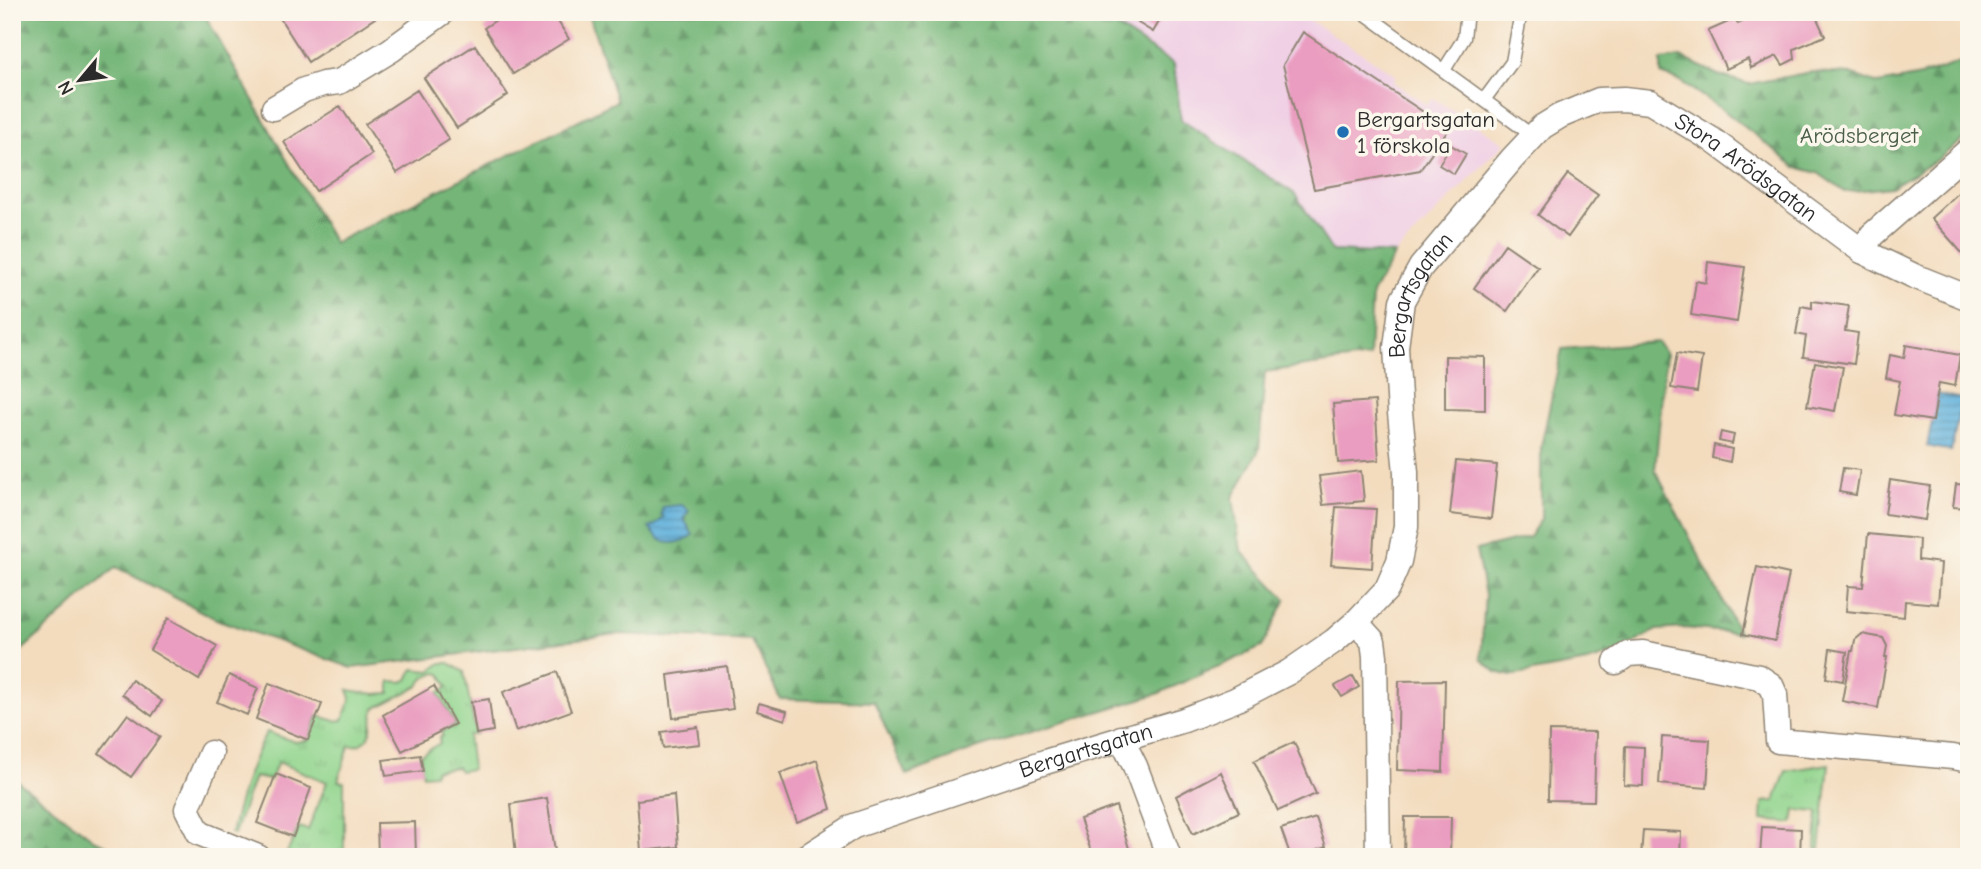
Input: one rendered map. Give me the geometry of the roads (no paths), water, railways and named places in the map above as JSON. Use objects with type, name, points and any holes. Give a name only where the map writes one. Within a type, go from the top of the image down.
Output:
[{"type":"street","points":[[274,108],[304,90],[339,82],[391,50],[443,12]]},
{"type":"street","name":"Stora Arödsgatan","points":[[1527,142],[1542,127],[1560,116],[1600,100],[1624,99],[1650,103],[1711,139],[1862,251],[1904,272],[1969,298]]},
{"type":"street","name":"Bergartsgatan","points":[[806,857],[854,826],[1121,738],[1184,720],[1235,700],[1289,672],[1356,622],[1387,589],[1399,561],[1406,527],[1406,472],[1396,347],[1402,301],[1421,267],[1527,142]]},
{"type":"street","points":[[1862,251],[1872,235],[1969,150]]},
{"type":"street","points":[[1356,622],[1373,641],[1375,656],[1378,857]]},
{"type":"street","points":[[1616,662],[1628,654],[1643,653],[1759,677],[1770,685],[1775,694],[1778,741],[1969,760]]},
{"type":"street","points":[[1121,738],[1135,766],[1169,857]]},
{"type":"street","points":[[211,753],[187,809],[199,833],[258,857]]},
{"type":"lane","points":[[1363,12],[1484,100],[1527,142]]},
{"type":"lane","points":[[1444,70],[1464,38],[1467,12]]},
{"type":"lane","points":[[1484,100],[1512,62],[1521,12]]},
{"type":"water","points":[[1938,394],[1962,399],[1951,451],[1927,446]]},
{"type":"water","points":[[682,505],[689,510],[684,519],[693,535],[678,542],[661,540],[649,528],[664,517],[661,514],[663,507]]},
{"type":"place","name":"Bergartsgatan 1 förskola","points":[[1343,132]]},
{"type":"park label","name":"Arödsberget","points":[[1859,135]]}]
